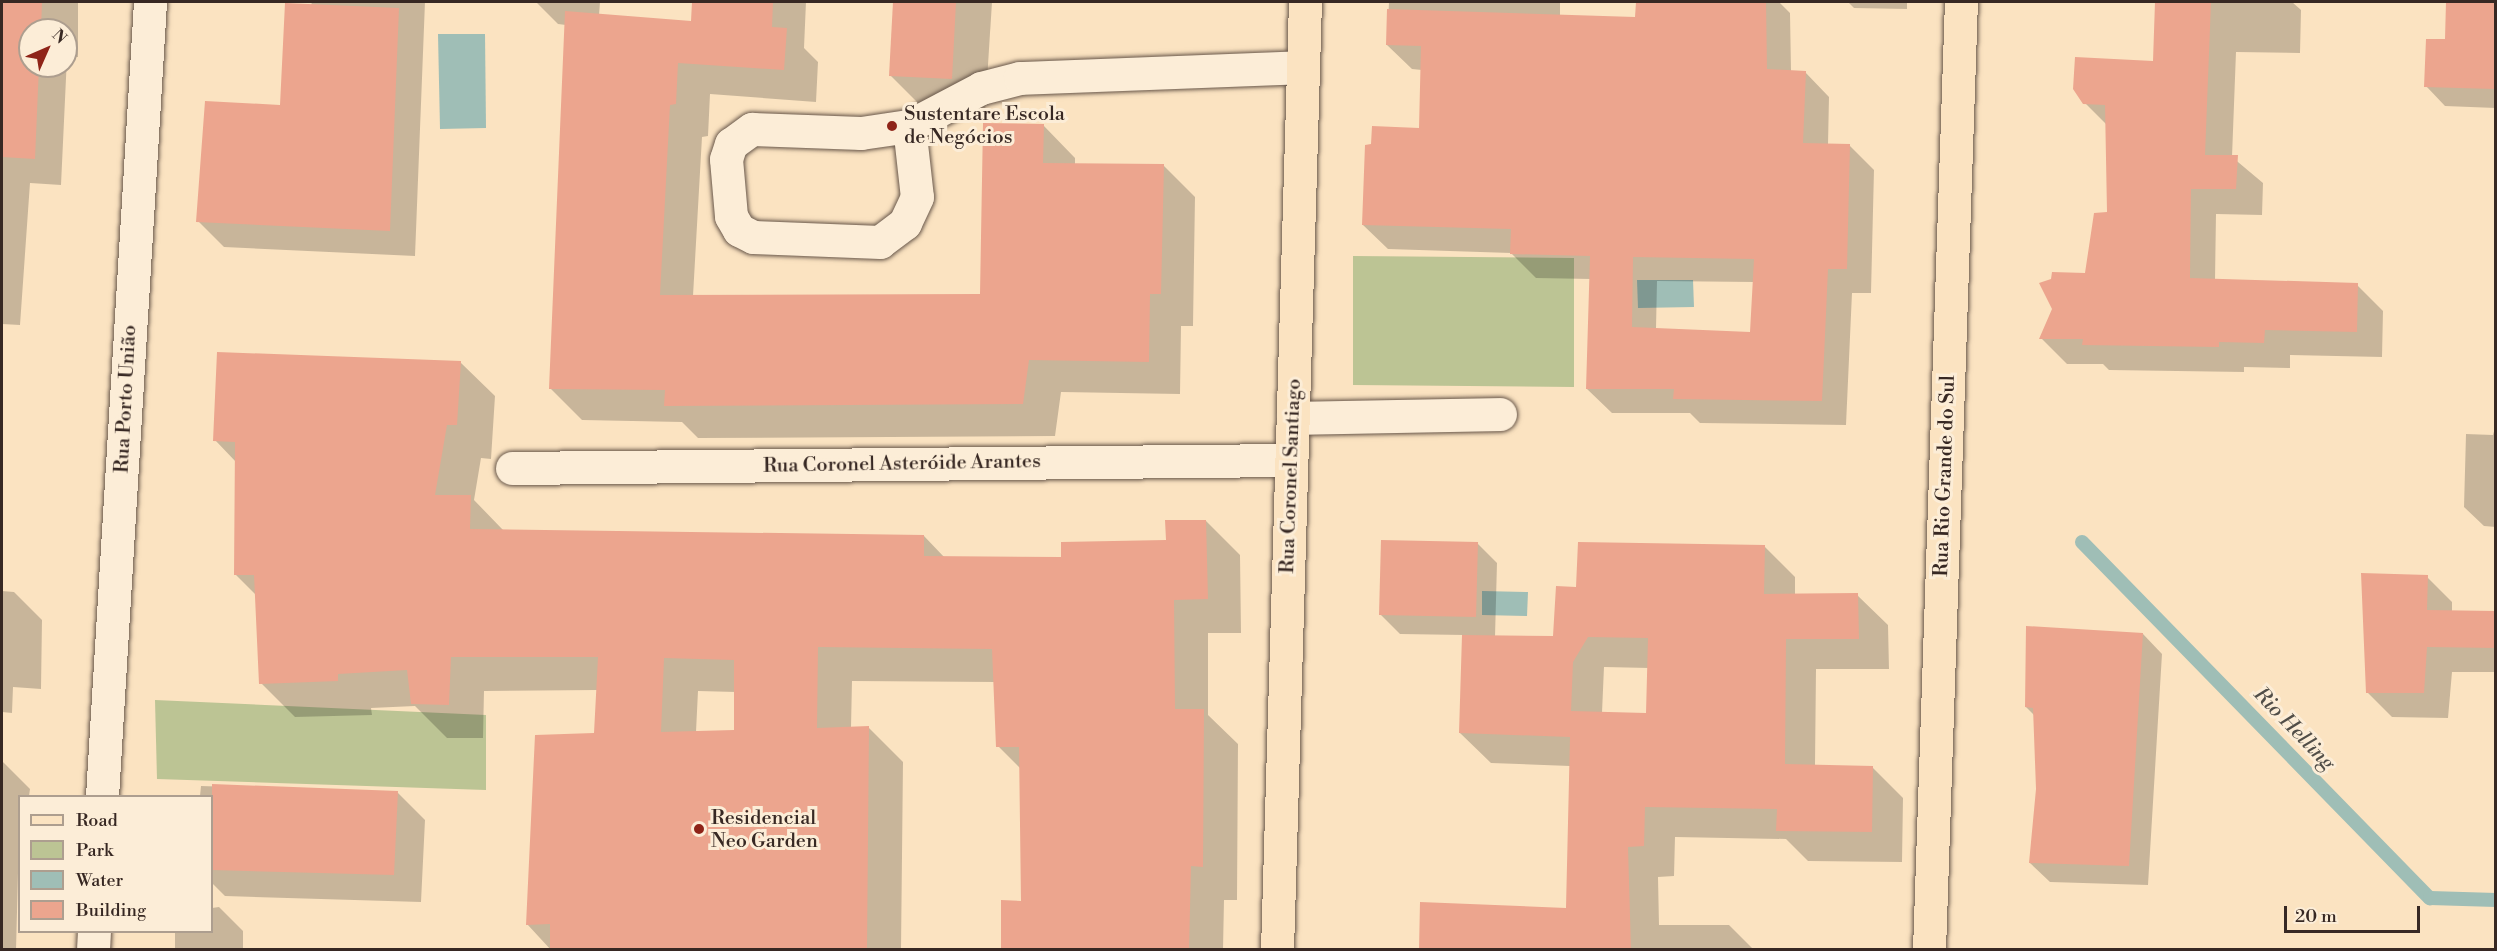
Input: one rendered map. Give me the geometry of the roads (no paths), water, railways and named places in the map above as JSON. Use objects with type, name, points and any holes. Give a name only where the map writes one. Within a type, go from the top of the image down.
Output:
[{"type":"main road","name":"Rua Coronel Santiago","points":[[1277,950],[1305,2]]},
{"type":"main road","name":"Rua Rio Grande do Sul","points":[[1929,950],[1961,2]]},
{"type":"street","name":"Rua Porto União","points":[[102,795],[150,2]]},
{"type":"street","points":[[909,126],[917,197],[905,223],[880,242],[753,237],[739,230],[731,216],[726,159],[740,134],[752,129],[861,133],[909,126],[981,88],[1020,78],[1303,67]]},
{"type":"street","points":[[1293,418],[1500,414]]},
{"type":"street","name":"Rua Coronel Asteróide Arantes","points":[[512,468],[1292,460]]},
{"type":"street","points":[[93,950],[94,933]]},
{"type":"water","points":[[438,34],[485,34],[486,128],[440,129]]},
{"type":"water","points":[[1637,280],[1693,280],[1694,307],[1638,308]]},
{"type":"water","points":[[1482,591],[1528,592],[1527,616],[1482,615]]},
{"type":"waterway","name":"Rio Helling","points":[[2082,542],[2430,898],[2496,900]]},
{"type":"place","name":"Sustentare Escola de Negócios","points":[[892,126]]},
{"type":"place","name":"Residencial Neo Garden","points":[[699,829]]}]
